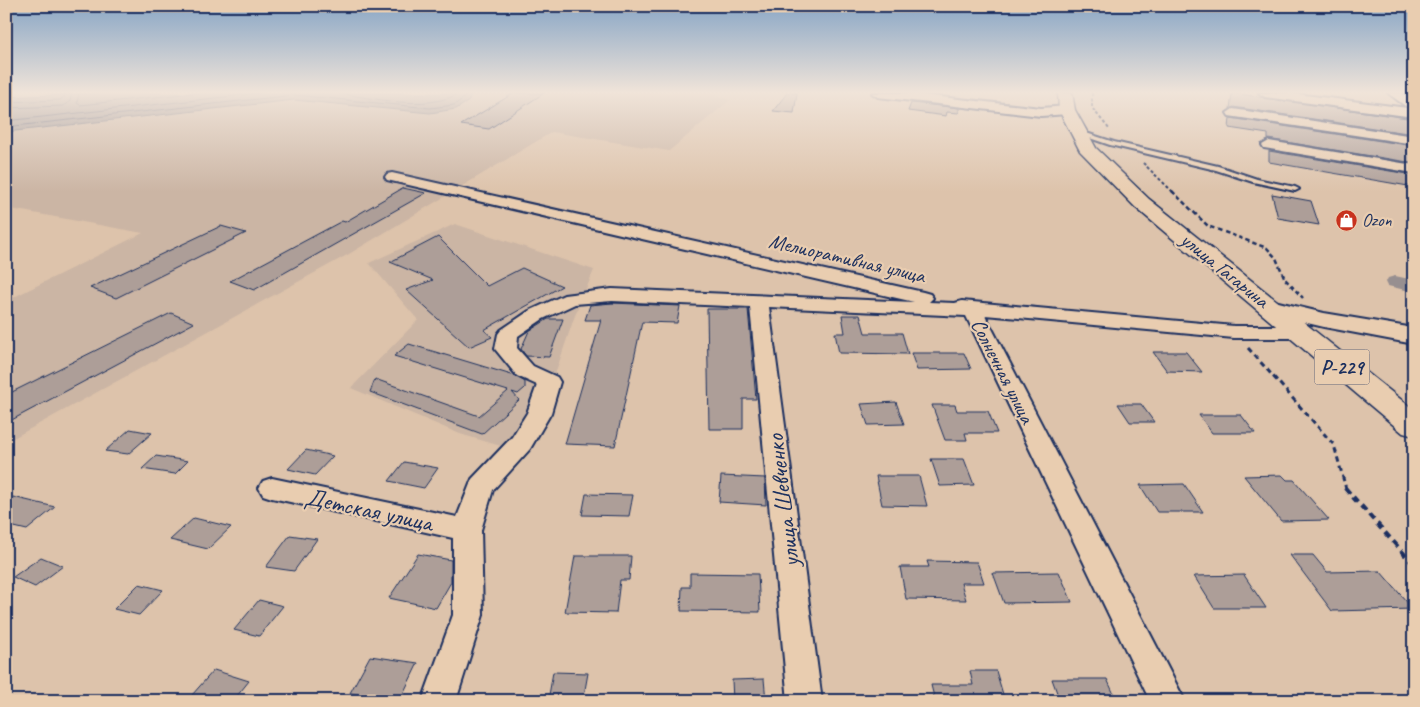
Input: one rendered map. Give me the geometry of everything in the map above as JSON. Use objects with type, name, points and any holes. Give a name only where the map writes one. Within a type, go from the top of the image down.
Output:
[{"type":"main road","name":"улица Гагарина","points":[[1077,126],[1089,151],[1142,203],[1414,426]]},
{"type":"street","points":[[1320,126],[1414,140]]},
{"type":"street","points":[[1269,146],[1414,168]]},
{"type":"street","name":"Мелиоративная улица","points":[[392,177],[973,310],[1234,332],[1299,332]]},
{"type":"street","name":"Солнечная улица","points":[[467,530],[480,486],[521,443],[539,413],[549,382],[525,371],[506,349],[508,334],[536,315],[571,299],[612,295],[973,310],[1168,701]]},
{"type":"street","name":"улица Шевченко","points":[[759,302],[806,701]]},
{"type":"street","points":[[1270,307],[1324,320],[1414,336]]},
{"type":"street","name":"Детская улица","points":[[272,488],[467,530]]},
{"type":"street","points":[[439,701],[468,615],[467,530]]},
{"type":"lane","points":[[1080,133],[1126,147],[1218,168],[1256,181],[1295,189]]},
{"type":"path","points":[[1108,126],[1126,147],[1208,226],[1267,248],[1276,258],[1285,279],[1324,320]]},
{"type":"path","points":[[1234,332],[1334,445],[1346,490],[1414,565]]},
{"type":"shaded area","points":[[6,126],[699,126],[669,151],[552,132],[349,254],[6,442],[6,301],[143,233],[6,208]]},
{"type":"shaded area","points":[[455,224],[594,270],[574,318],[528,454],[460,434],[351,388],[418,320],[369,263]]},
{"type":"water","points":[[6,126],[60,126],[6,132]]},
{"type":"building","points":[[468,126],[494,126],[489,129]]},
{"type":"building","points":[[1229,126],[1283,126],[1414,146],[1414,163],[1268,139],[1268,134],[1229,128]]},
{"type":"building","points":[[1360,126],[1414,126],[1414,134]]},
{"type":"building","points":[[1269,151],[1414,175],[1414,187],[1269,162]]},
{"type":"building","points":[[403,188],[426,193],[254,290],[230,281],[342,221],[345,222]]},
{"type":"building","points":[[1272,194],[1311,201],[1319,225],[1278,218]]},
{"type":"building","points":[[221,226],[246,233],[116,298],[90,288]]},
{"type":"building","points":[[438,237],[487,286],[522,268],[562,286],[484,330],[492,337],[469,347],[406,290],[433,280],[390,262]]},
{"type":"building","points":[[612,303],[680,306],[677,323],[642,322],[615,446],[565,444],[601,320],[585,320],[590,305]]},
{"type":"building","points":[[707,309],[748,309],[756,399],[743,399],[743,429],[709,429]]},
{"type":"building","points":[[171,313],[194,323],[6,423],[6,395]]},
{"type":"building","points":[[842,315],[860,315],[865,333],[902,333],[908,354],[839,353],[835,333],[845,333]]},
{"type":"building","points":[[548,319],[563,319],[549,357],[526,356],[521,349],[529,331]]},
{"type":"building","points":[[409,344],[515,376],[525,382],[525,388],[518,394],[512,392],[519,400],[482,434],[370,392],[375,379],[479,416],[508,391],[394,356]]},
{"type":"building","points":[[1153,352],[1186,352],[1202,372],[1167,371]]},
{"type":"building","points":[[911,353],[964,353],[971,369],[917,370]]},
{"type":"building","points":[[896,402],[904,424],[868,425],[861,404]]},
{"type":"building","points":[[1118,404],[1141,404],[1154,422],[1130,422]]},
{"type":"building","points":[[932,405],[955,405],[957,411],[988,411],[997,433],[965,433],[967,440],[945,440]]},
{"type":"building","points":[[1199,415],[1241,415],[1255,433],[1212,433]]},
{"type":"building","points":[[130,429],[152,433],[128,454],[105,451]]},
{"type":"building","points":[[306,450],[333,456],[315,475],[288,469]]},
{"type":"building","points":[[156,456],[188,461],[175,474],[142,469]]},
{"type":"building","points":[[931,459],[964,459],[974,485],[940,486]]},
{"type":"building","points":[[404,462],[438,468],[424,488],[389,481]]},
{"type":"building","points":[[1282,475],[1287,480],[1294,480],[1329,520],[1281,521],[1244,476]]},
{"type":"building","points":[[721,476],[765,478],[766,505],[719,502]]},
{"type":"building","points":[[876,476],[919,476],[927,506],[882,505]]},
{"type":"building","points":[[1184,484],[1203,512],[1157,512],[1140,485]]},
{"type":"building","points":[[586,494],[633,495],[629,516],[582,515]]},
{"type":"building","points":[[13,497],[55,507],[27,530],[6,525],[6,502]]},
{"type":"building","points":[[194,518],[231,527],[208,549],[170,540]]},
{"type":"building","points":[[290,535],[317,539],[294,571],[266,567]]},
{"type":"building","points":[[418,554],[451,560],[451,582],[436,608],[389,598]]},
{"type":"building","points":[[1290,555],[1313,555],[1327,572],[1380,571],[1413,609],[1332,611]]},
{"type":"building","points":[[575,556],[631,556],[629,580],[620,580],[616,613],[565,612]]},
{"type":"building","points":[[41,557],[63,566],[35,587],[13,577]]},
{"type":"building","points":[[927,561],[977,562],[984,583],[961,583],[966,600],[906,599],[900,567],[929,567]]},
{"type":"building","points":[[1059,572],[1072,602],[1004,603],[993,573]]},
{"type":"building","points":[[690,573],[758,574],[760,612],[681,611],[682,587],[690,587]]},
{"type":"building","points":[[1244,575],[1266,608],[1214,608],[1194,576]]},
{"type":"building","points":[[139,584],[163,590],[139,615],[114,609]]},
{"type":"building","points":[[259,600],[283,606],[259,636],[234,630]]},
{"type":"building","points":[[370,656],[418,663],[400,700],[350,693]]},
{"type":"building","points":[[214,670],[249,681],[233,701],[209,701],[192,695]]},
{"type":"building","points":[[970,671],[996,671],[1005,701],[935,701],[931,685],[973,685]]},
{"type":"building","points":[[553,672],[588,673],[583,701],[548,701]]},
{"type":"building","points":[[764,679],[766,701],[733,701],[732,680]]},
{"type":"building","points":[[1052,679],[1107,679],[1117,701],[1060,701]]},
{"type":"waterway","points":[[1395,282],[1414,286]]},
{"type":"place","name":"Ozon","points":[[1346,220]]}]
